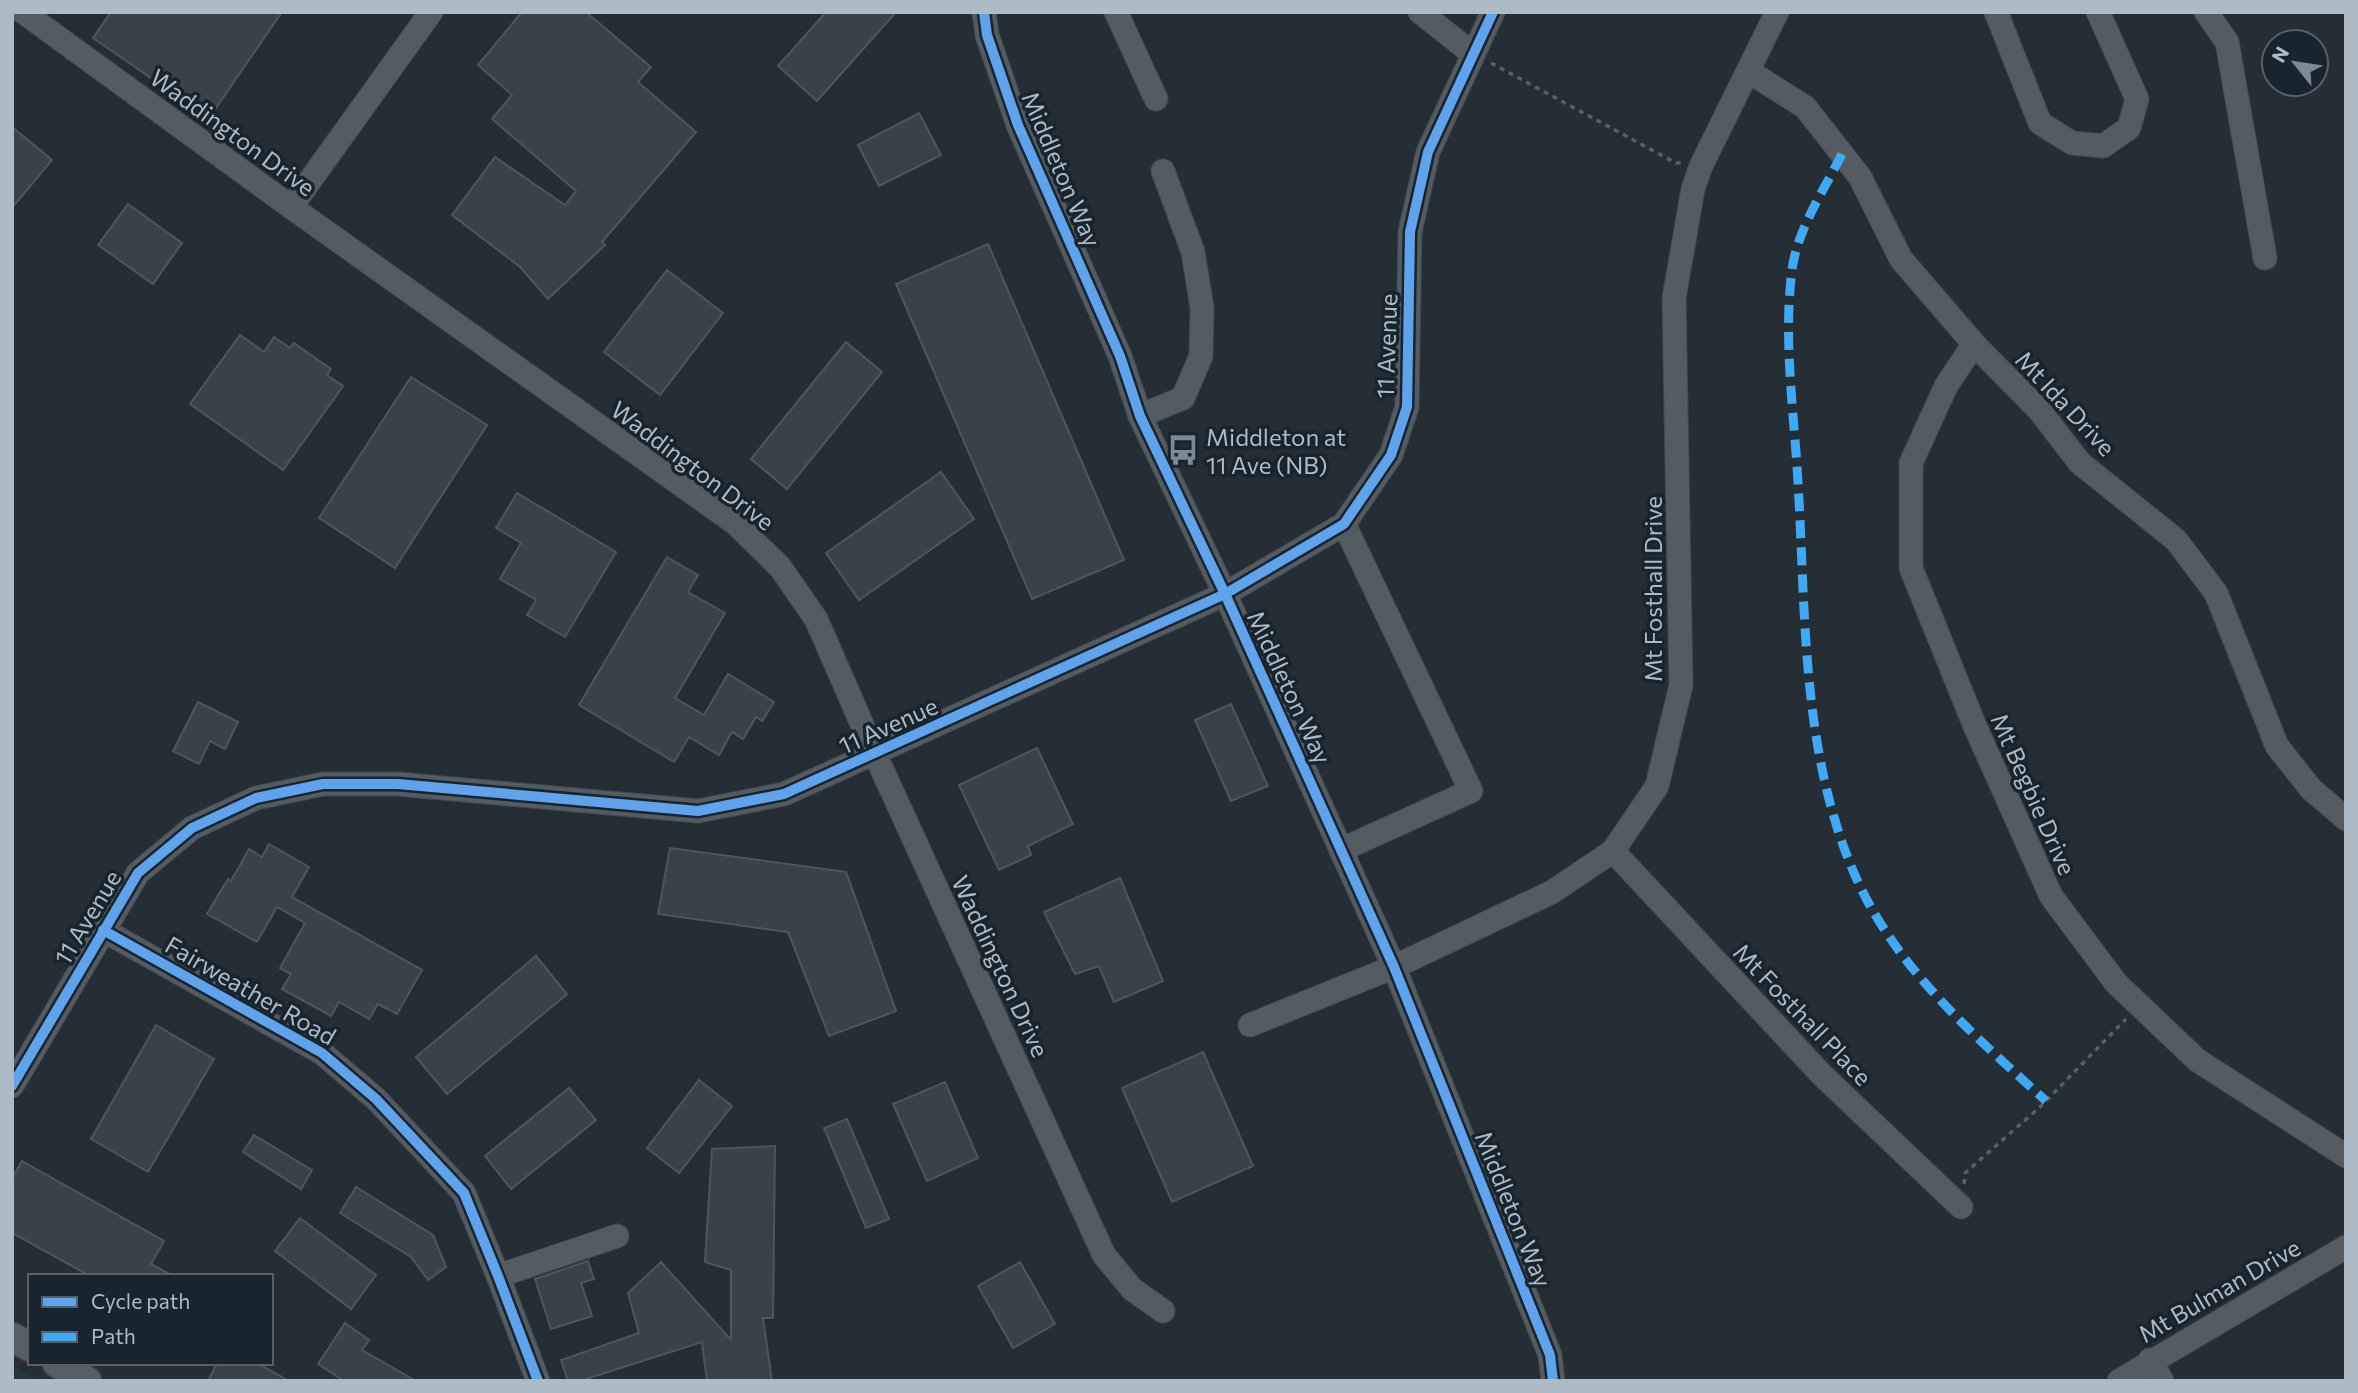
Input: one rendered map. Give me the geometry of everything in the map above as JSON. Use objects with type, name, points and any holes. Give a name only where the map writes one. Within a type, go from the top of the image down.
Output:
[{"type":"main road","points":[[12,1337],[28,1346]]},
{"type":"main road","points":[[60,1365],[87,1381]]},
{"type":"street","name":"Waddington Drive","points":[[23,12],[291,207],[735,523],[780,567],[816,619],[1104,1255],[1132,1289],[1164,1311]]},
{"type":"street","points":[[291,207],[431,12]]},
{"type":"street","name":"Middleton Way","points":[[984,12],[987,35],[1018,125],[1120,356],[1140,416],[1394,967],[1550,1355],[1553,1381]]},
{"type":"street","points":[[1116,12],[1156,99]]},
{"type":"street","points":[[1420,12],[1474,54]]},
{"type":"street","name":"11 Avenue","points":[[12,1086],[138,873],[192,828],[256,798],[323,784],[398,784],[698,811],[784,794],[1224,594],[1344,524],[1391,456],[1407,407],[1410,232],[1428,152],[1493,12]]},
{"type":"street","name":"Mt Fosthall Drive","points":[[1250,1025],[1394,967],[1552,892],[1613,851],[1657,786],[1681,685],[1674,298],[1693,189],[1701,166],[1777,12]]},
{"type":"street","points":[[1996,12],[2040,123],[2073,143],[2103,146],[2129,128],[2137,99],[2098,12]]},
{"type":"street","points":[[2206,12],[2227,42],[2265,257]]},
{"type":"street","name":"Mt Ida Drive","points":[[1748,71],[1805,107],[1860,177],[1901,259],[1974,344],[2039,410],[2080,463],[2176,540],[2216,593],[2277,746],[2311,789],[2346,818]]},
{"type":"street","points":[[1140,416],[1183,398],[1201,356],[1202,308],[1193,252],[1163,171]]},
{"type":"street","name":"Mt Begbie Drive","points":[[1974,344],[1945,386],[1911,463],[1911,568],[1974,724],[2051,896],[2116,984],[2197,1060],[2346,1156]]},
{"type":"street","points":[[1341,850],[1471,791],[1344,524]]},
{"type":"street","name":"Mt Fosthall Place","points":[[1613,851],[1822,1075],[1961,1207]]},
{"type":"street","name":"Fairweather Road","points":[[103,930],[322,1053],[376,1099],[464,1193],[538,1381]]},
{"type":"street","points":[[498,1276],[617,1236]]},
{"type":"street","name":"Mt Bulman Drive","points":[[2119,1381],[2150,1360],[2346,1247]]},
{"type":"street","points":[[2150,1360],[2162,1381]]},
{"type":"path","points":[[1500,68],[1676,163],[1701,166]]},
{"type":"path","points":[[1961,1207],[1965,1173],[2040,1107],[2113,1033]]},
{"type":"green space","points":[[12,1365],[39,1381],[12,1381]]},
{"type":"building","points":[[111,12],[282,12],[209,118],[93,38]]},
{"type":"building","points":[[522,12],[586,12],[651,67],[638,82],[696,132],[602,242],[605,245],[548,299],[520,267],[452,215],[495,157],[565,205],[576,191],[492,119],[512,95],[478,65]]},
{"type":"building","points":[[826,12],[896,12],[817,101],[778,66]]},
{"type":"building","points":[[919,113],[941,155],[879,186],[858,145]]},
{"type":"building","points":[[12,127],[52,160],[12,208]]},
{"type":"building","points":[[128,204],[182,243],[153,284],[98,245]]},
{"type":"building","points":[[988,244],[1124,560],[1032,599],[896,284]]},
{"type":"building","points":[[667,270],[723,313],[660,395],[604,352]]},
{"type":"building","points":[[240,335],[264,352],[274,337],[290,348],[294,343],[331,369],[327,375],[343,386],[283,470],[190,404]]},
{"type":"building","points":[[846,342],[882,372],[787,489],[751,459]]},
{"type":"building","points":[[411,377],[487,425],[395,568],[319,518]]},
{"type":"building","points":[[941,472],[974,519],[859,600],[826,553]]},
{"type":"building","points":[[517,493],[616,552],[565,637],[527,615],[536,600],[500,579],[521,543],[496,528]]},
{"type":"building","points":[[667,557],[698,575],[688,592],[725,613],[675,698],[704,715],[728,674],[774,702],[762,721],[756,717],[743,739],[732,732],[719,755],[689,737],[674,762],[579,705]]},
{"type":"building","points":[[198,702],[238,722],[225,749],[210,741],[199,764],[173,751]]},
{"type":"building","points":[[1231,704],[1268,786],[1231,801],[1195,720]]},
{"type":"building","points":[[1037,748],[1073,824],[1028,846],[1031,855],[999,870],[959,785]]},
{"type":"building","points":[[269,844],[309,867],[292,897],[422,970],[397,1014],[378,1004],[369,1019],[339,1002],[331,1016],[282,989],[291,974],[280,968],[305,923],[277,907],[257,942],[207,914],[228,879],[231,881],[249,849],[262,857]]},
{"type":"building","points":[[670,848],[846,872],[896,1011],[829,1036],[788,932],[658,914]]},
{"type":"building","points":[[1120,878],[1163,981],[1114,1002],[1099,966],[1075,974],[1044,912]]},
{"type":"building","points":[[536,956],[567,994],[447,1094],[416,1057]]},
{"type":"building","points":[[156,1025],[214,1059],[148,1172],[91,1139]]},
{"type":"building","points":[[1203,1052],[1253,1166],[1172,1202],[1122,1088]]},
{"type":"building","points":[[699,1080],[732,1106],[679,1173],[647,1148]]},
{"type":"building","points":[[945,1082],[978,1158],[927,1181],[893,1104]]},
{"type":"building","points":[[569,1088],[596,1120],[511,1189],[485,1156]]},
{"type":"building","points":[[847,1119],[889,1219],[866,1228],[824,1128]]},
{"type":"building","points":[[254,1135],[312,1170],[301,1189],[243,1152]]},
{"type":"building","points":[[775,1146],[773,1318],[763,1318],[772,1381],[707,1381],[702,1342],[580,1381],[568,1381],[561,1360],[639,1333],[628,1293],[661,1262],[731,1340],[731,1270],[705,1262],[712,1149]]},
{"type":"building","points":[[22,1161],[164,1241],[151,1264],[169,1274],[86,1274],[12,1233],[12,1178]]},
{"type":"building","points":[[356,1187],[433,1235],[446,1267],[428,1280],[411,1257],[340,1213]]},
{"type":"building","points":[[300,1218],[376,1275],[351,1309],[275,1251]]},
{"type":"building","points":[[588,1261],[594,1279],[581,1283],[592,1316],[551,1329],[535,1279]]},
{"type":"building","points":[[1020,1262],[1055,1324],[1013,1348],[978,1286]]},
{"type":"building","points":[[345,1323],[369,1340],[362,1350],[416,1381],[344,1381],[318,1364]]},
{"type":"building","points":[[216,1365],[261,1365],[289,1381],[208,1381]]},
{"type":"marked path","points":[[1842,154],[1799,240],[1792,270],[1789,323],[1805,634],[1816,736],[1826,786],[1839,834],[1858,882],[1895,945],[1966,1027],[2046,1101]]},
{"type":"cycle path","points":[[984,12],[987,35],[1018,125],[1120,356],[1140,416],[1225,594],[1394,967],[1550,1355],[1553,1381]]},
{"type":"cycle path","points":[[12,1086],[138,873],[192,828],[256,798],[323,784],[398,784],[698,811],[784,794],[1225,594],[1344,524],[1391,455],[1407,407],[1410,232],[1428,152],[1493,12]]},
{"type":"cycle path","points":[[103,930],[322,1053],[376,1099],[464,1193],[538,1381]]},
{"type":"place","name":"Middleton at 11 Ave (NB)","points":[[1183,450]]}]
